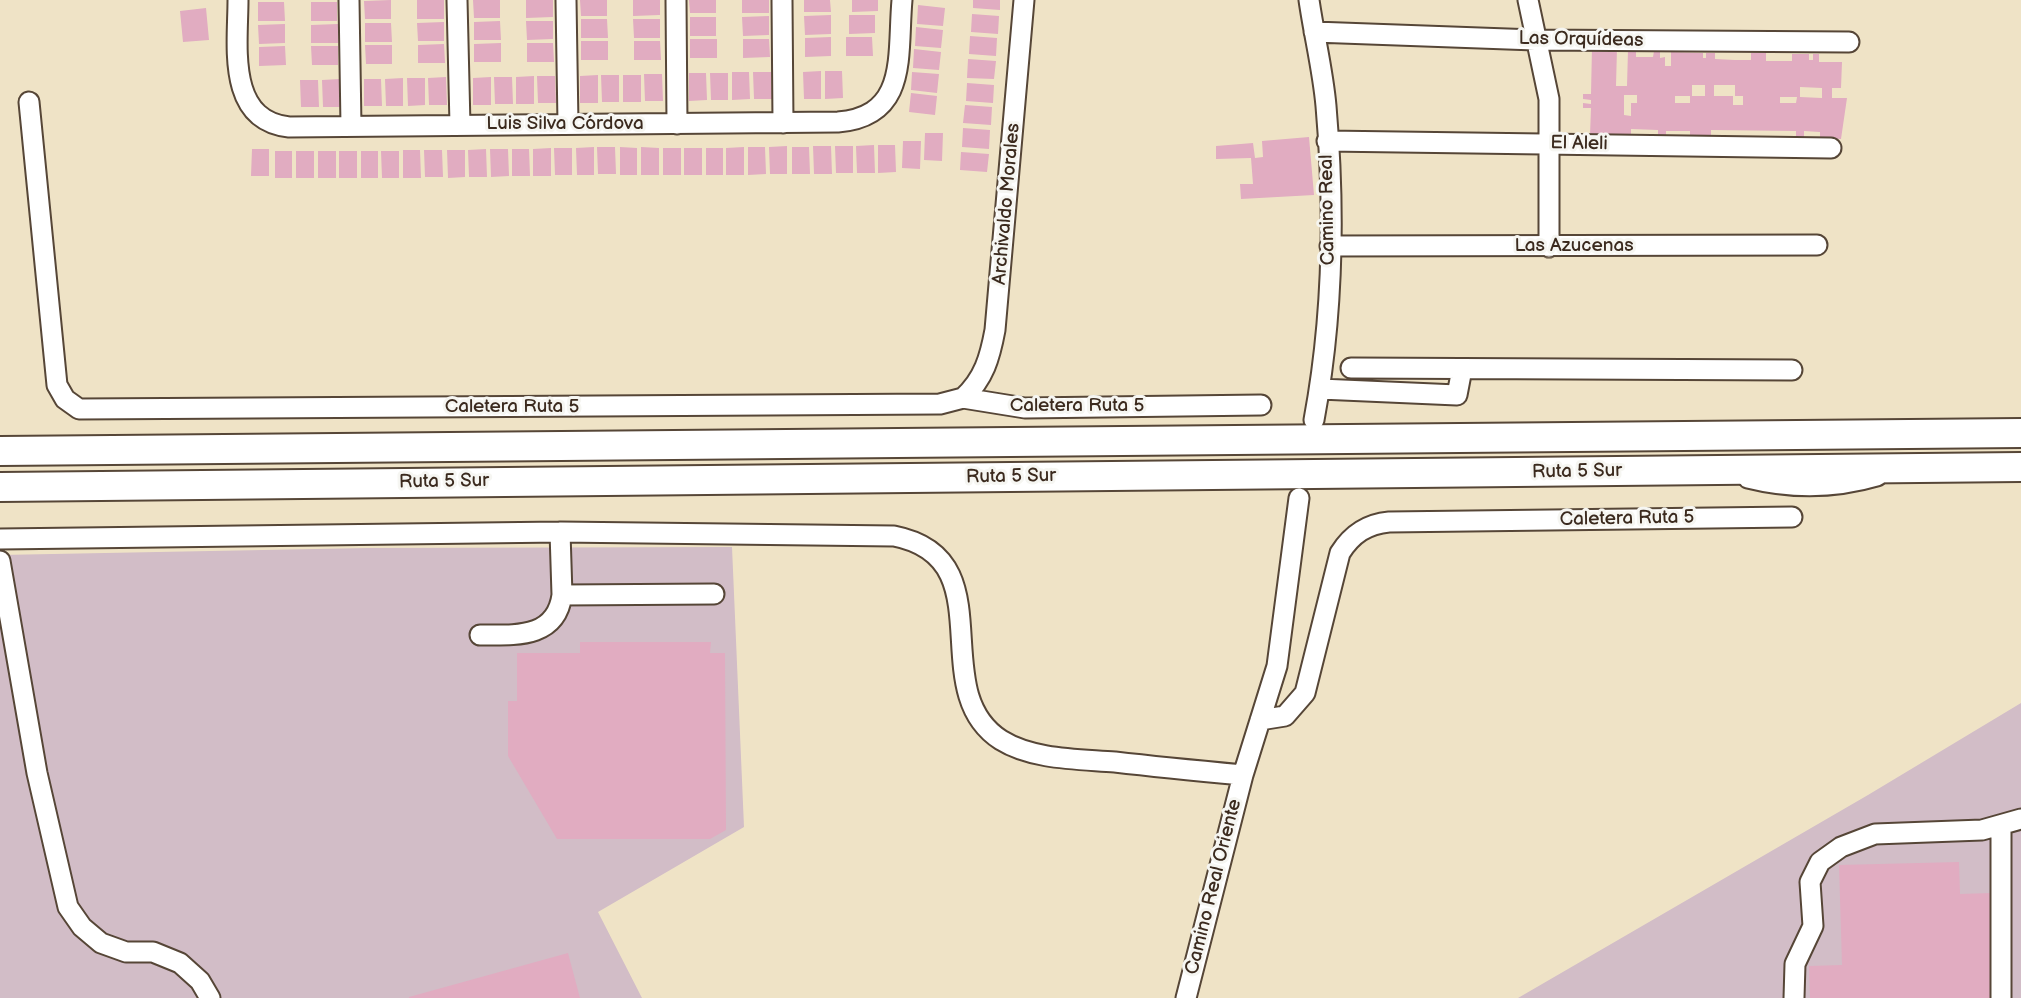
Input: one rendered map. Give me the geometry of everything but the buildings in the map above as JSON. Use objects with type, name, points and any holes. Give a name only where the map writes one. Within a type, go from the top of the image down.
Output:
[{"type":"highway","name":"Ruta 5 Sur","points":[[0,451],[2021,433]]},
{"type":"highway","name":"Ruta 5 Sur","points":[[0,486],[2021,467]]},
{"type":"street","name":"Luis Silva Córdova","points":[[238,0],[238,77],[244,96],[254,110],[276,126],[851,121],[879,110],[888,98],[895,76],[901,0]]},
{"type":"street","points":[[349,0],[352,126]]},
{"type":"street","points":[[457,0],[460,125]]},
{"type":"street","points":[[566,0],[568,124]]},
{"type":"street","points":[[676,0],[677,124]]},
{"type":"street","points":[[782,0],[783,122]]},
{"type":"street","name":"Archivaldo Morales","points":[[963,398],[982,375],[995,330],[1024,0]]},
{"type":"street","name":"Camino Real","points":[[1309,0],[1326,105],[1330,246],[1320,389],[1314,421]]},
{"type":"street","points":[[1528,0],[1549,99],[1549,247]]},
{"type":"street","name":"Las Orquídeas","points":[[1314,32],[1535,40],[1849,42]]},
{"type":"street","name":"Caletera Ruta 5","points":[[29,102],[55,377],[60,393],[79,409],[926,404],[963,398],[1025,408],[1261,405]]},
{"type":"street","name":"El Aleli","points":[[1327,141],[1831,148]]},
{"type":"street","name":"Las Azucenas","points":[[1330,246],[1817,245]]},
{"type":"street","points":[[1350,368],[1792,370]]},
{"type":"street","points":[[1320,389],[1457,395],[1462,369]]},
{"type":"street","points":[[0,539],[560,532],[906,538],[928,549],[952,577],[958,600],[966,689],[975,713],[1000,739],[1021,749],[1057,757],[1243,775],[1282,646],[1299,498]]},
{"type":"street","name":"Caletera Ruta 5","points":[[1259,720],[1285,716],[1306,693],[1340,553],[1353,536],[1370,526],[1389,522],[1792,517]]},
{"type":"street","points":[[480,635],[521,635],[541,630],[555,616],[562,595],[560,532]]},
{"type":"street","points":[[0,561],[37,773],[68,907],[82,927],[101,943],[126,952],[153,952],[180,964],[200,981],[210,998]]},
{"type":"street","points":[[562,595],[714,594]]},
{"type":"street","name":"Camino Real Oriente","points":[[1186,998],[1243,775]]},
{"type":"street","points":[[1794,998],[1795,964],[1813,926],[1810,882],[1820,862],[1841,848],[1875,834],[1970,831],[2021,819]]},
{"type":"street","points":[[2001,825],[2001,998]]},
{"type":"shaded area","points":[[732,547],[744,827],[598,912],[642,998],[0,998],[0,555],[368,548]]},
{"type":"shaded area","points":[[2021,703],[2021,998],[1518,998],[1868,795]]}]
